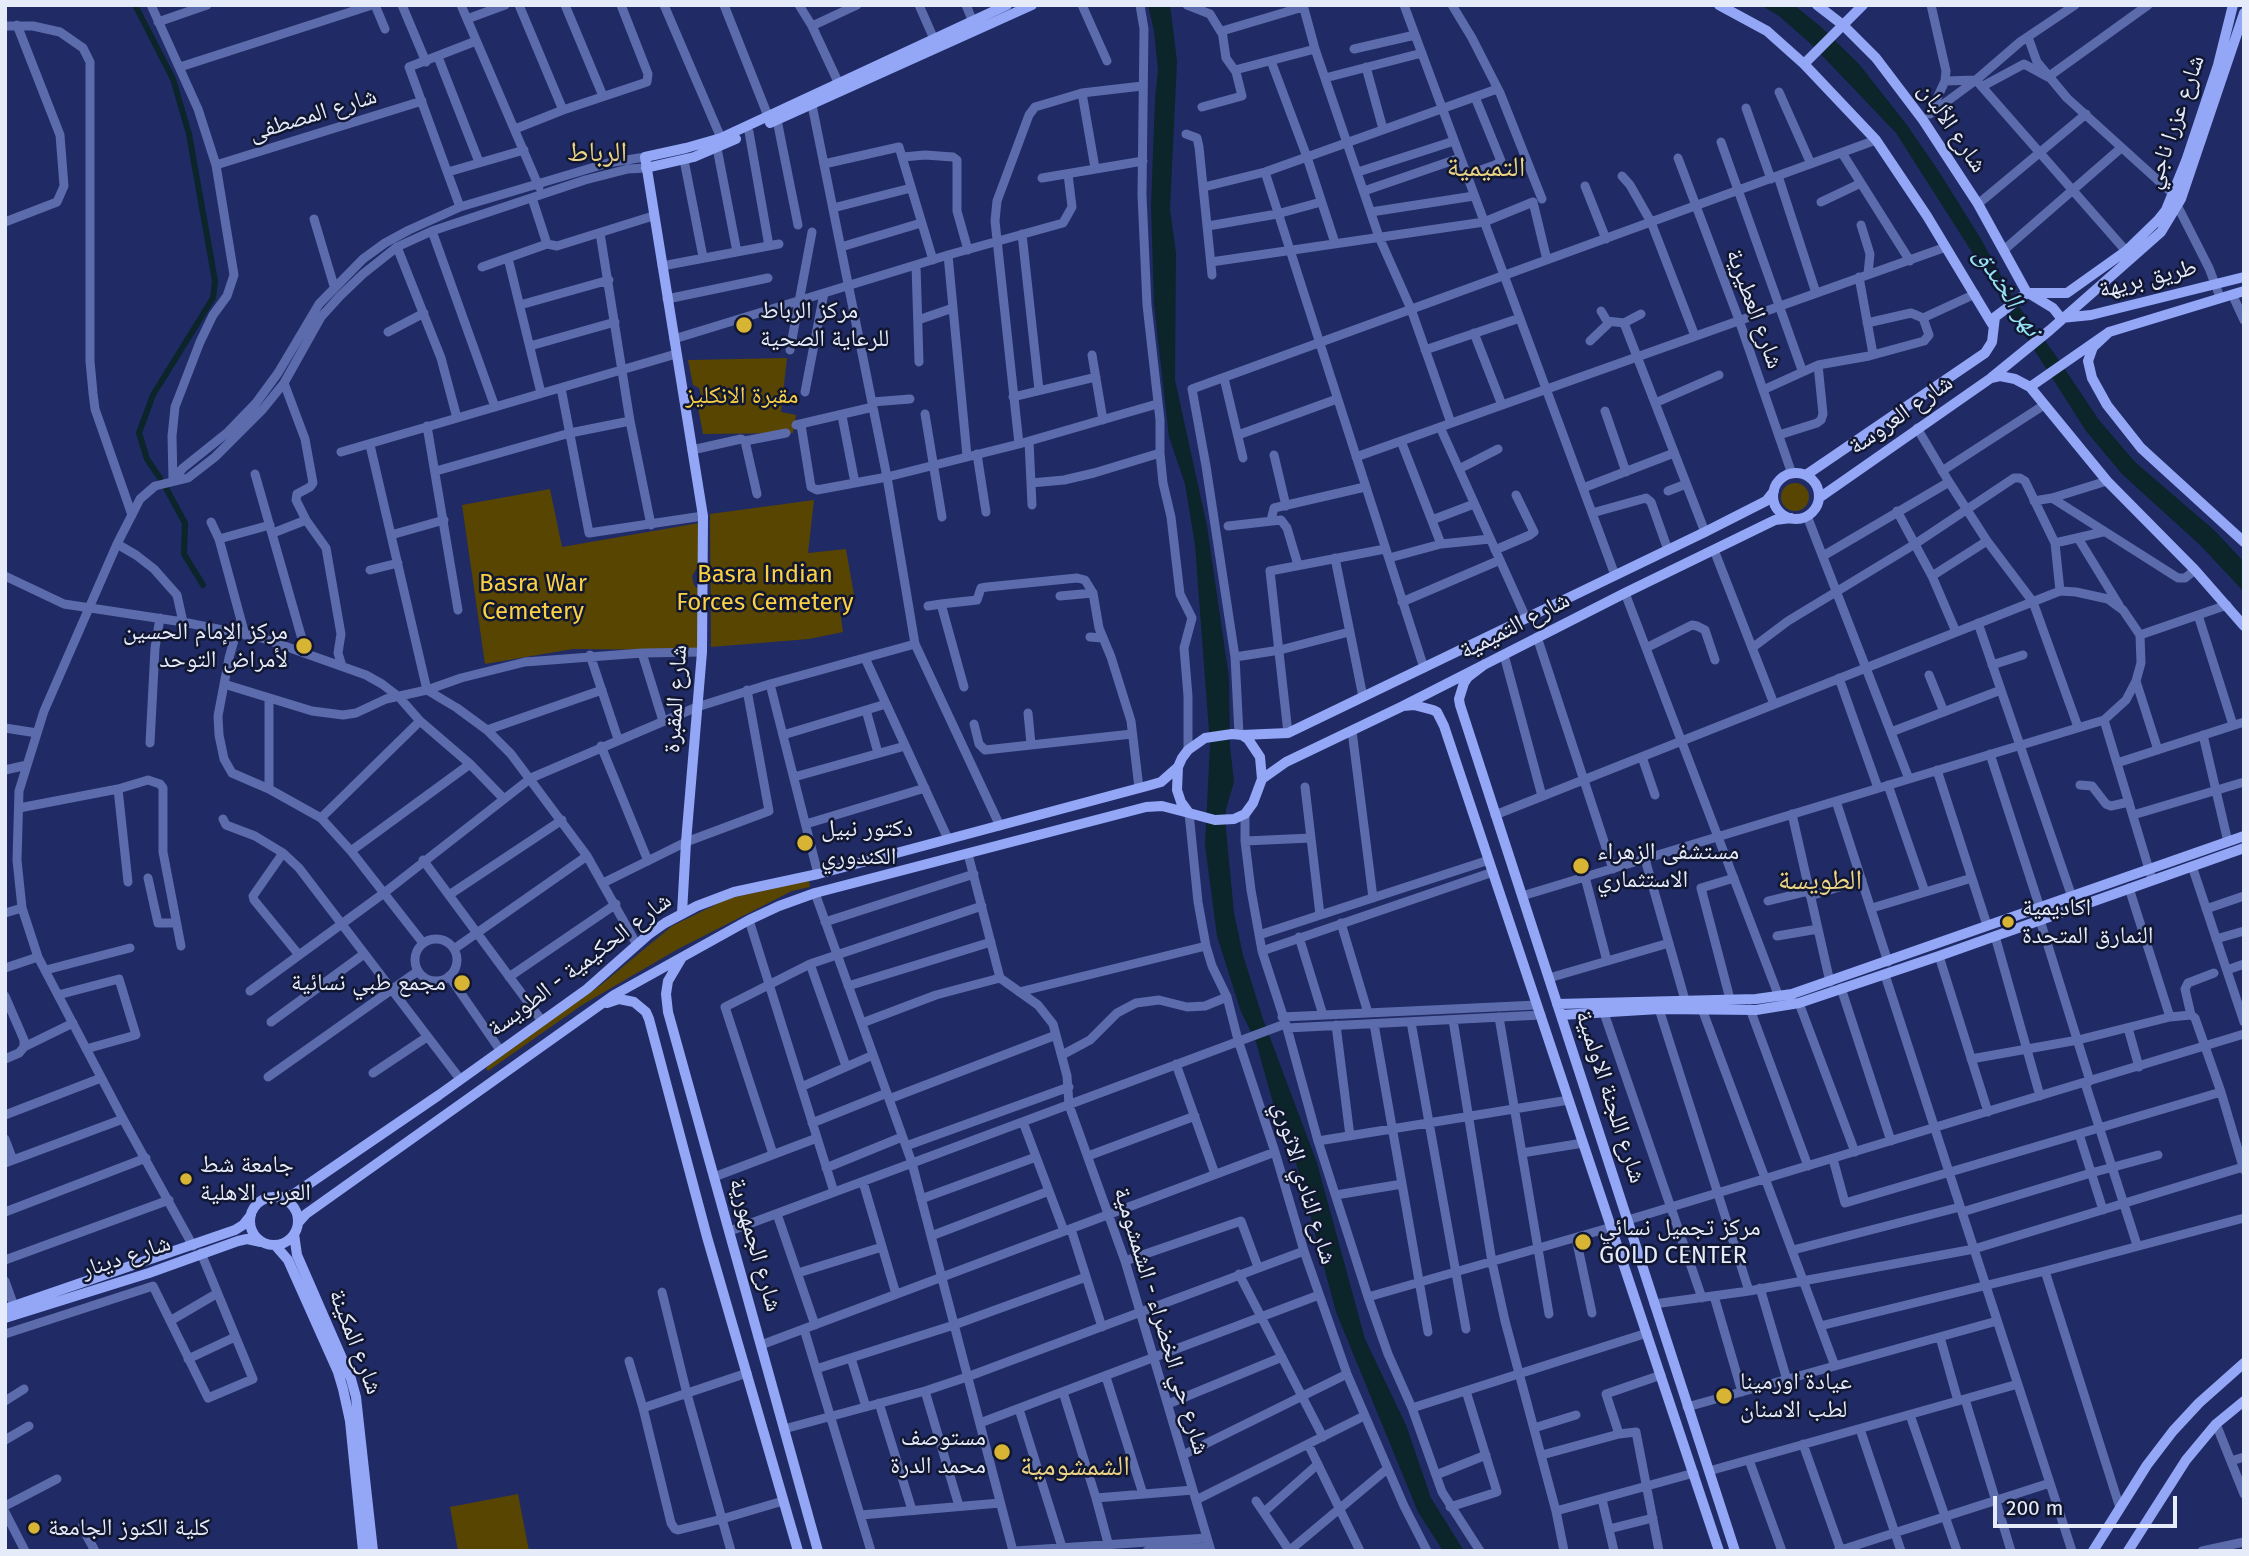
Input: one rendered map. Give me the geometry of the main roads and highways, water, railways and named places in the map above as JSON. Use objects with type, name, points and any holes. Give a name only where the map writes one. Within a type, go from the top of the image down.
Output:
[{"type":"main road","points":[[645,162],[686,148],[719,143],[749,132],[772,118],[812,106],[934,39],[1007,5]]},
{"type":"main road","points":[[645,162],[684,160],[839,85],[1032,5]]},
{"type":"main road","points":[[1718,5],[1767,31],[1807,62],[1876,140],[1946,247],[1992,324]]},
{"type":"main road","name":"شارع الألبان","points":[[1817,5],[1876,58],[1926,117],[2004,248],[2023,295]]},
{"type":"main road","points":[[1807,62],[1863,5]]},
{"type":"main road","name":"شارع عزرا ناجي","points":[[2023,295],[2067,293],[2126,251],[2154,226],[2173,194],[2214,78],[2233,5]]},
{"type":"main road","name":"شارع عزرا ناجي","points":[[2050,330],[2161,232],[2178,207],[2244,13]]},
{"type":"main road","name":"شارع المقبرة","points":[[645,162],[703,516],[702,652],[682,913]]},
{"type":"main road","name":"طريق بريهة","points":[[2061,318],[2091,315],[2244,276]]},
{"type":"main road","name":"طريق بريهة","points":[[2030,387],[2109,331],[2244,290]]},
{"type":"main road","points":[[1992,324],[1998,313],[2023,295],[2053,308],[2061,318]]},
{"type":"main road","name":"شارع العروسة","points":[[1806,475],[1985,353],[1992,342],[1992,324]]},
{"type":"main road","name":"شارع العروسة","points":[[1819,498],[1991,378],[2050,330]]},
{"type":"main road","points":[[2109,331],[2093,347],[2088,362],[2092,378],[2107,405],[2141,448],[2244,542]]},
{"type":"main road","points":[[1991,378],[2000,376],[2015,379],[2030,387],[2106,481],[2195,570],[2244,626]]},
{"type":"main road","points":[[1792,474],[1806,475],[1816,485],[1819,498],[1817,506],[1807,516],[1791,518],[1778,510],[1773,498],[1774,491],[1782,479],[1792,474]]},
{"type":"main road","name":"شارع التميمية","points":[[1238,734],[1288,733],[1668,550],[1766,501],[1774,491]]},
{"type":"main road","name":"شارع التميمية","points":[[1262,779],[1286,762],[1504,656],[1625,593],[1775,520],[1791,518]]},
{"type":"main road","name":"شارع اللجنة الاولمبية","points":[[1485,664],[1468,677],[1461,688],[1459,699],[1464,718],[1735,1551]]},
{"type":"main road","points":[[1403,706],[1422,706],[1433,710],[1437,712],[1444,726],[1464,718]]},
{"type":"main road","name":"شارع اللجنة الاولمبية","points":[[1444,726],[1719,1551]]},
{"type":"main road","points":[[1238,734],[1253,744],[1260,757],[1262,779],[1260,789],[1245,814],[1234,819],[1201,818],[1189,813],[1177,790],[1178,767],[1188,750],[1205,738],[1238,734]]},
{"type":"main road","name":"شارع الحكيمية - الطويسة","points":[[280,1198],[294,1195],[439,1095],[603,976],[665,922],[682,913],[734,892],[818,874],[1161,782],[1178,767]]},
{"type":"main road","name":"شارع الحكيمية - الطويسة","points":[[296,1229],[306,1214],[598,1006],[631,984],[749,920],[815,893],[1146,807],[1162,806],[1189,813]]},
{"type":"main road","points":[[1557,1004],[1730,999],[1754,1006],[1888,962],[1987,925],[2040,914],[2129,888],[2151,875],[2244,836]]},
{"type":"main road","points":[[1561,1015],[1799,1003],[1995,936],[2071,897],[2192,866],[2244,848]]},
{"type":"main road","points":[[890,855],[887,865],[894,873]]},
{"type":"main road","points":[[869,860],[874,869],[874,878]]},
{"type":"main road","points":[[1928,947],[1936,957]]},
{"type":"main road","name":"شارع الجمهورية","points":[[685,954],[676,964],[668,981],[668,1012],[818,1551]]},
{"type":"main road","points":[[598,1006],[627,999],[641,1006],[649,1019],[656,1011],[668,1012]]},
{"type":"main road","name":"شارع الجمهورية","points":[[649,1019],[798,1551]]},
{"type":"main road","points":[[439,1095],[437,1105],[442,1111],[450,1111]]},
{"type":"main road","points":[[1592,1169],[1609,1164]]},
{"type":"main road","points":[[1599,1190],[1616,1185]]},
{"type":"main road","points":[[280,1198],[293,1208],[296,1229],[289,1240],[275,1245],[261,1241],[251,1230],[251,1215],[259,1202],[280,1198]]},
{"type":"main road","name":"شارع دينار","points":[[5,1318],[149,1273],[235,1230],[251,1215]]},
{"type":"main road","name":"شارع المكينة","points":[[296,1229],[297,1255],[356,1396],[373,1551]]},
{"type":"main road","name":"شارع دينار","points":[[10,1307],[197,1249],[247,1239],[261,1241]]},
{"type":"main road","name":"شارع المكينة","points":[[275,1245],[288,1260],[343,1389],[350,1421],[363,1551]]},
{"type":"main road","points":[[2093,1551],[2173,1431],[2199,1402],[2244,1363]]},
{"type":"main road","points":[[2128,1551],[2186,1460],[2216,1424],[2244,1401]]},
{"type":"water","points":[[1148,5],[1170,5],[1177,61],[1170,209],[1176,253],[1175,380],[1207,526],[1229,678],[1230,746],[1234,782],[1226,809],[1226,829],[1234,913],[1243,955],[1263,1019],[1317,1163],[1365,1339],[1406,1425],[1431,1498],[1464,1551],[1443,1551],[1418,1512],[1336,1312],[1296,1163],[1280,1128],[1256,1042],[1241,1012],[1217,936],[1205,845],[1210,745],[1195,545],[1185,484],[1169,437],[1154,304],[1151,206],[1158,70]]},
{"type":"water","name":"نهر الخندق","points":[[1761,5],[1794,5],[1859,64],[1938,170],[1981,239],[2016,303],[2099,420],[2135,462],[2214,530],[2244,562],[2244,592],[2201,546],[2122,474],[2086,431],[1896,133],[1812,45],[1779,16]]},
{"type":"waterway","points":[[135,5],[173,79],[189,134],[215,281],[213,298],[153,395],[139,433],[147,459],[160,478]]},
{"type":"waterway","points":[[166,488],[185,523],[184,554],[203,585]]},
{"type":"place","name":"مركز الرباط للرعاية الصحية","points":[[744,325]]},
{"type":"place","name":"مركز الإمام الحسين لأمراض التوحد","points":[[304,646]]},
{"type":"place","name":"دكتور نبيل الكندوري","points":[[805,843]]},
{"type":"place","name":"مستشفى الزهراء الاستثماري","points":[[1581,866]]},
{"type":"place","name":"اكاديمية النمارق المتحدة","points":[[2008,922]]},
{"type":"place","name":"مجمع طبي نسائية","points":[[462,983]]},
{"type":"place","name":"جامعة شط العرب الاهلية","points":[[186,1179]]},
{"type":"place","name":"مركز تجميل نسائي GOLD CENTER","points":[[1583,1242]]},
{"type":"place","name":"عيادة اورمينا لطب الاسنان","points":[[1724,1396]]},
{"type":"place","name":"مستوصف محمد الدرة","points":[[1002,1452]]},
{"type":"place","name":"كلية الكنوز الجامعة","points":[[34,1528]]},
{"type":"district","name":"الرباط","points":[[597,153]]},
{"type":"district","name":"التميمية","points":[[1486,168]]},
{"type":"district","name":"الطويسة","points":[[1820,881]]},
{"type":"district","name":"الشمشومية","points":[[1075,1467]]},
{"type":"park label","name":"مقبرة الانكليز","points":[[742,396]]},
{"type":"park label","name":"Basra Indian Forces Cemetery","points":[[765,589]]},
{"type":"park label","name":"Basra War Cemetery","points":[[533,598]]}]
